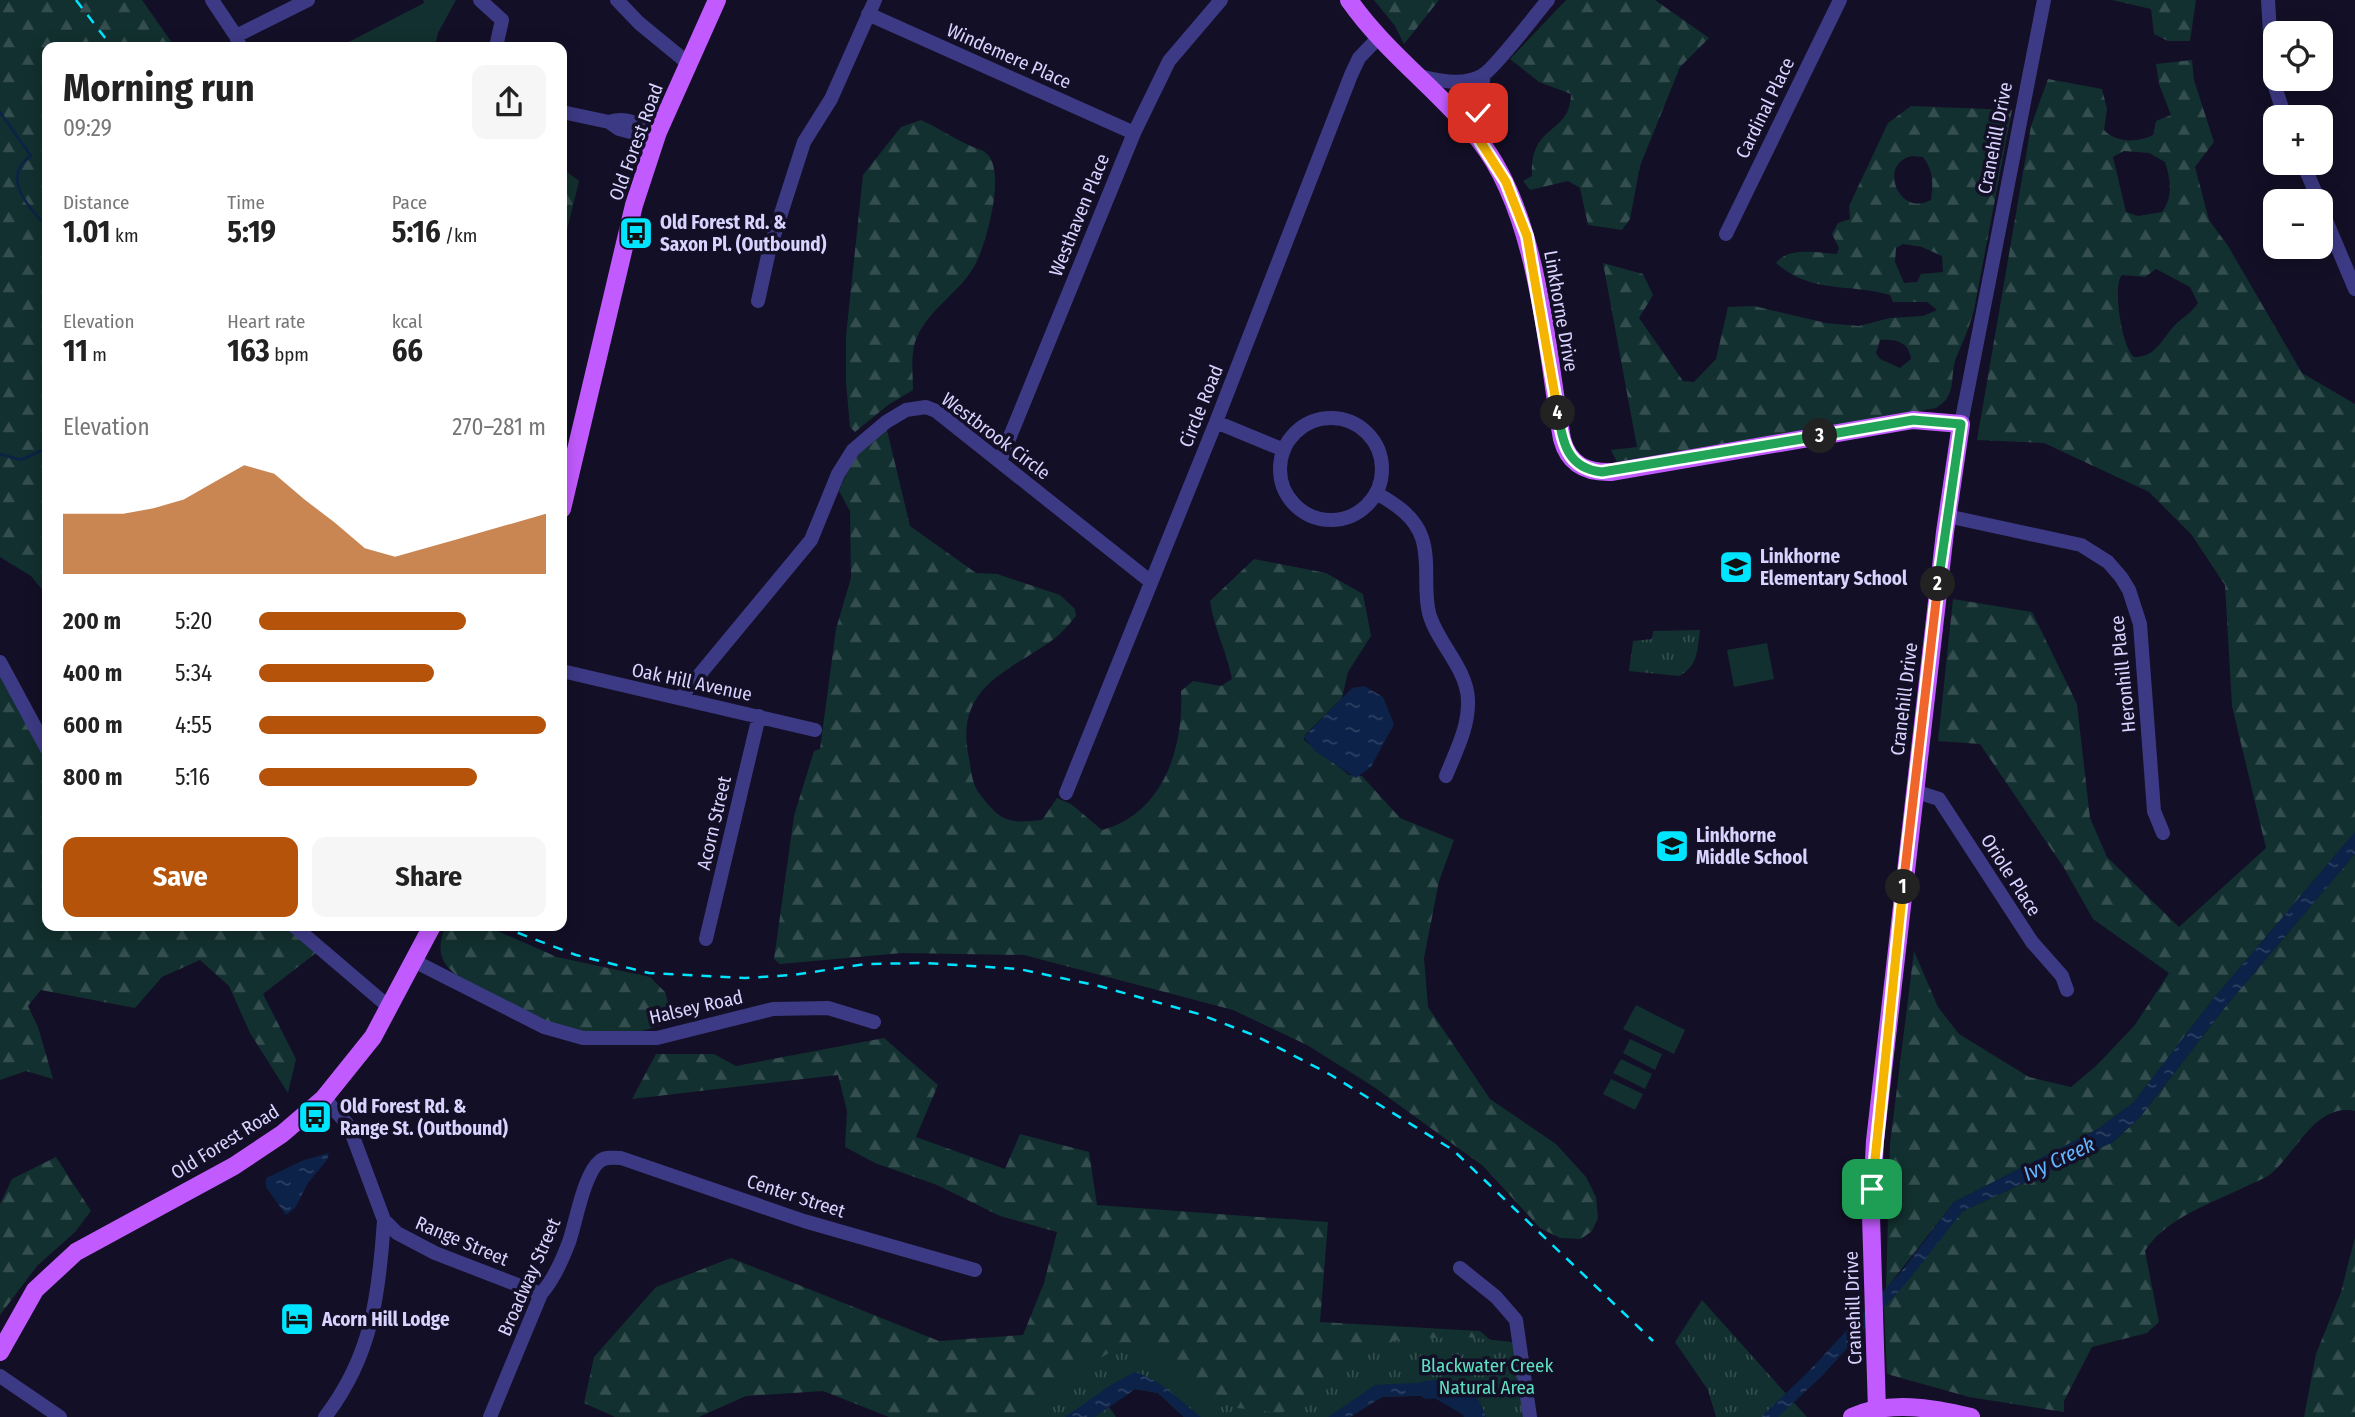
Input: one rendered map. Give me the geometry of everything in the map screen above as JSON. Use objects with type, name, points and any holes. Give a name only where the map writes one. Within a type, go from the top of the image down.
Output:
[{"type":"main road","name":"Old Forest Road","points":[[567,488],[654,131],[689,64],[717,0]]},
{"type":"main road","name":"Linkhorne Drive","points":[[1349,0],[1378,38],[1480,141],[1506,182],[1523,224],[1562,439],[1570,458],[1584,469],[1612,472],[1913,420],[1961,424]]},
{"type":"main road","name":"Cranehill Drive","points":[[1877,1409],[1872,1189],[1876,1129],[1947,516],[1961,424]]},
{"type":"main road","name":"Old Forest Road","points":[[0,1352],[35,1290],[76,1252],[234,1166],[282,1134],[324,1097],[358,1058],[390,1008],[429,931]]},
{"type":"main road","points":[[1852,1417],[1877,1409],[1933,1409],[1971,1417]]},
{"type":"street","points":[[212,0],[238,42],[308,0]]},
{"type":"street","points":[[480,0],[502,20],[497,42]]},
{"type":"street","points":[[617,0],[639,23],[689,64]]},
{"type":"street","points":[[758,301],[769,251],[804,142],[831,99],[875,0]]},
{"type":"street","name":"Westhaven Place","points":[[1000,461],[1133,133],[1169,61],[1221,0]]},
{"type":"street","points":[[1417,75],[1447,82],[1463,81],[1484,74],[1548,0]]},
{"type":"street","name":"Cardinal Place","points":[[1726,234],[1840,0]]},
{"type":"street","name":"Cranehill Drive","points":[[1961,424],[2044,0]]},
{"type":"street","points":[[2268,0],[2273,80],[2281,105]]},
{"type":"street","name":"Windemere Place","points":[[869,14],[1133,133]]},
{"type":"street","name":"Circle Road","points":[[1066,793],[1216,422],[1351,75],[1359,58],[1378,38]]},
{"type":"street","points":[[1480,141],[1478,110],[1484,74]]},
{"type":"street","points":[[567,113],[609,122],[619,130],[642,135],[654,131]]},
{"type":"street","points":[[2333,236],[2355,289]]},
{"type":"street","name":"Westbrook Circle","points":[[681,697],[811,540],[838,474],[853,450],[886,422],[906,410],[926,407],[1000,461],[1151,582]]},
{"type":"street","points":[[1343,419],[1357,424],[1377,445],[1382,459],[1383,474],[1378,494],[1368,505],[1346,517],[1330,522],[1313,518],[1299,510],[1288,498],[1281,482],[1283,450],[1296,432],[1314,420],[1343,419]]},
{"type":"street","points":[[1216,422],[1283,450]]},
{"type":"street","points":[[1378,494],[1411,517],[1422,538],[1429,613],[1440,642],[1458,668],[1468,696],[1464,730],[1446,776]]},
{"type":"street","name":"Heronhill Place","points":[[1947,516],[2081,545],[2108,562],[2121,577],[2129,590],[2140,624],[2154,811],[2163,833]]},
{"type":"street","points":[[0,662],[42,740]]},
{"type":"street","name":"Oak Hill Avenue","points":[[567,672],[815,730]]},
{"type":"street","name":"Acorn Street","points":[[706,939],[759,716]]},
{"type":"street","name":"Oriole Place","points":[[1914,791],[1939,799],[2032,942],[2062,976],[2067,990]]},
{"type":"street","points":[[300,931],[390,1008]]},
{"type":"street","name":"Halsey Road","points":[[414,961],[544,1027],[583,1038],[657,1038],[773,1009],[828,1008],[874,1022]]},
{"type":"street","points":[[324,1097],[349,1126],[384,1220],[379,1291],[363,1350],[343,1393],[325,1417]]},
{"type":"street","name":"Center Street","points":[[606,1157],[621,1158],[804,1220],[975,1270]]},
{"type":"street","name":"Broadway Street","points":[[490,1417],[541,1294],[552,1282],[569,1243],[591,1173],[598,1162],[606,1157]]},
{"type":"street","name":"Range Street","points":[[384,1220],[397,1233],[435,1253],[541,1294]]},
{"type":"street","points":[[1460,1268],[1496,1297],[1516,1320],[1530,1417]]},
{"type":"street","points":[[0,1376],[60,1417]]},
{"type":"green space","points":[[0,0],[142,0],[171,42],[42,42],[42,590],[31,576],[0,557]]},
{"type":"green space","points":[[423,0],[456,0],[438,33],[436,42],[349,42],[424,3]]},
{"type":"green space","points":[[1374,0],[1439,0],[1404,44],[1395,26]]},
{"type":"green space","points":[[1566,0],[1655,0],[1709,38],[1680,67],[1640,166],[1630,219],[1622,230],[1588,225],[1580,188],[1568,181],[1530,190],[1523,181],[1532,176],[1537,146],[1564,117],[1571,94],[1539,82],[1510,59]]},
{"type":"green space","points":[[2112,0],[2196,0],[2190,41],[2168,41],[2154,34],[2151,9]]},
{"type":"green space","points":[[2192,60],[2194,80],[2214,142],[2195,167],[2209,220],[2228,246],[2302,373],[2355,404],[2355,832],[2214,998],[2134,1102],[2098,1129],[1954,1202],[1886,1289],[1890,1144],[1914,951],[1938,1007],[1959,1034],[2029,1077],[2071,1087],[2096,1066],[2135,1025],[2169,973],[2093,919],[2064,868],[1980,744],[1938,741],[1953,599],[2032,612],[2077,704],[2090,818],[2107,857],[2179,927],[2266,848],[2232,706],[2225,585],[2191,534],[2149,492],[2044,443],[1977,440],[2031,126],[2048,79],[2102,89],[2107,109],[2104,130],[2121,139],[2134,140],[2153,135],[2156,121],[2171,115],[2159,84],[2156,64]],"holes":[[[2124,151],[2149,153],[2165,162],[2170,188],[2162,212],[2138,216],[2126,212],[2113,157]],[[2156,269],[2190,287],[2198,303],[2154,350],[2134,357],[2122,330],[2118,303],[2119,281],[2122,275],[2145,277]]]},
{"type":"green space","points":[[1911,106],[2012,110],[1974,310],[1956,358],[1952,386],[1947,398],[1936,408],[1646,461],[1617,462],[1611,450],[1637,447],[1603,263],[1643,274],[1653,295],[1639,318],[1683,381],[1694,382],[1716,359],[1728,307],[1754,306],[1826,323],[1859,326],[1890,318],[1923,316],[1937,310],[1927,302],[1893,302],[1890,295],[1874,291],[1816,284],[1789,273],[1776,263],[1788,254],[1796,252],[1837,254],[1839,248],[1832,234],[1838,223],[1850,219],[1849,206],[1888,123]],"holes":[[[1912,156],[1923,157],[1932,178],[1931,200],[1920,204],[1910,202],[1902,196],[1894,178],[1901,161]],[[1903,244],[1922,247],[1942,256],[1943,272],[1921,274],[1917,282],[1904,283],[1895,262],[1896,248]],[[1880,340],[1891,340],[1905,345],[1911,359],[1900,368],[1880,359],[1876,353]]]},
{"type":"green space","points":[[921,120],[987,154],[995,175],[990,223],[971,272],[930,316],[917,337],[913,356],[913,390],[888,405],[855,432],[850,427],[846,336],[863,175],[901,127]]},
{"type":"green space","points":[[567,172],[579,181],[567,230]]},
{"type":"green space","points":[[886,426],[910,526],[976,573],[997,574],[1060,595],[1075,609],[1076,616],[1060,634],[1004,671],[978,696],[970,711],[966,730],[974,784],[993,810],[1012,821],[1042,820],[1057,798],[1071,804],[1102,830],[1123,822],[1140,810],[1155,794],[1166,776],[1173,756],[1181,713],[1181,691],[1193,681],[1221,686],[1232,679],[1210,601],[1254,559],[1326,573],[1363,594],[1371,636],[1348,672],[1342,698],[1305,735],[1304,740],[1349,775],[1362,776],[1400,818],[1454,840],[1439,881],[1424,958],[1428,1007],[1490,1099],[1556,1144],[1586,1177],[1596,1197],[1598,1218],[1592,1231],[1581,1239],[1560,1238],[1540,1228],[1483,1166],[1374,1087],[1307,1045],[1233,1010],[1024,955],[902,953],[780,964],[774,959],[794,816],[814,751],[820,749],[836,629],[851,578],[850,511],[839,491],[854,456]]},
{"type":"green space","points":[[1700,630],[1694,662],[1686,672],[1679,676],[1629,671],[1633,641],[1652,639],[1653,631]]},
{"type":"green space","points":[[1767,643],[1774,679],[1734,687],[1727,650]]},
{"type":"green space","points":[[0,662],[42,740],[42,931],[300,931],[321,949],[263,994],[296,1059],[288,1093],[250,1033],[229,986],[200,960],[162,977],[135,1008],[41,990],[28,1006],[38,1027],[53,1079],[26,1071],[0,1080]]},
{"type":"green space","points":[[2355,854],[2355,1111],[2341,1110],[2318,1121],[2271,1174],[2192,1212],[2154,1239],[2145,1251],[2159,1322],[2147,1333],[2092,1347],[2064,1401],[2064,1412],[1969,1397],[1887,1374],[1884,1307],[1963,1211],[2113,1142],[2140,1117],[2226,1006]]},
{"type":"green space","points":[[444,931],[497,931],[557,957],[650,977],[665,992],[669,1006],[668,1020],[644,1030],[603,1037],[561,1028],[517,1010],[458,977],[442,956]]},
{"type":"green space","points":[[1636,1005],[1685,1030],[1674,1054],[1623,1029]]},
{"type":"green space","points":[[884,1038],[938,1085],[916,1137],[1005,1169],[1020,1134],[1089,1152],[1097,1205],[1328,1222],[1320,1322],[1480,1331],[1515,1361],[1481,1399],[1375,1385],[1328,1417],[1201,1417],[1154,1378],[1065,1417],[889,1417],[823,1391],[746,1396],[699,1417],[615,1417],[584,1403],[594,1357],[656,1287],[731,1258],[939,1341],[1023,1335],[1044,1283],[1057,1232],[1000,1216],[937,1185],[875,1163],[845,1147],[847,1111],[838,1075],[632,1099],[656,1054],[714,1054],[736,1066]]},
{"type":"green space","points":[[1630,1039],[1662,1054],[1655,1070],[1623,1053]]},
{"type":"green space","points":[[1621,1059],[1652,1074],[1645,1089],[1613,1073]]},
{"type":"green space","points":[[1611,1079],[1643,1094],[1635,1110],[1603,1094]]},
{"type":"green space","points":[[56,1157],[91,1211],[75,1232],[37,1266],[0,1315],[0,1204],[12,1179]]},
{"type":"green space","points":[[2355,1237],[2355,1417],[2304,1417],[2316,1354],[2341,1292]]},
{"type":"green space","points":[[1702,1300],[1807,1417],[1716,1417],[1708,1390],[1675,1342]]},
{"type":"green space","name":"Blackwater Creek Natural Area","points":[[1466,1337],[1521,1343],[1529,1417],[1473,1417],[1470,1409],[1447,1395],[1382,1397],[1350,1417],[1184,1417],[1158,1393],[1135,1389],[1109,1407],[1116,1417],[1027,1417],[1088,1365],[1123,1345],[1148,1350],[1195,1394],[1237,1408],[1281,1413],[1307,1401],[1326,1387],[1365,1349],[1401,1339]]},
{"type":"water","points":[[1364,686],[1383,697],[1394,724],[1371,767],[1356,778],[1315,751],[1304,737],[1352,688]]},
{"type":"water","name":"Ivy Creek","points":[[2355,832],[2355,854],[2226,1006],[2140,1117],[2113,1142],[1963,1211],[1907,1282],[1822,1376],[1778,1417],[1761,1417],[1809,1371],[1901,1272],[1954,1202],[2098,1129],[2134,1102],[2214,998]]},
{"type":"water","points":[[329,1153],[295,1208],[286,1215],[266,1187],[266,1178],[304,1160]]},
{"type":"water","points":[[1135,1372],[1163,1386],[1201,1417],[1184,1417],[1158,1393],[1135,1389],[1095,1417],[1065,1417],[1112,1384]]},
{"type":"water","points":[[1434,1382],[1461,1387],[1474,1394],[1486,1417],[1475,1417],[1470,1405],[1453,1396],[1435,1395],[1382,1397],[1350,1417],[1328,1417],[1375,1385]]},
{"type":"waterway","points":[[0,112],[31,156],[22,164],[17,182],[25,201],[42,221]]},
{"type":"waterway","points":[[0,454],[21,460],[42,450]]},
{"type":"waterway","points":[[1427,1390],[1437,1389],[1471,1409],[1473,1417]]},
{"type":"railway","points":[[76,0],[108,42]]},
{"type":"railway","points":[[513,931],[576,955],[649,973],[745,978],[793,975],[865,964],[925,963],[1019,969],[1099,986],[1199,1014],[1256,1036],[1331,1075],[1453,1150],[1653,1341]]},
{"type":"place","name":"Old Forest Rd. & Saxon Pl. (Outbound)","points":[[636,233]]},
{"type":"place","name":"Linkhorne Elementary School","points":[[1736,567]]},
{"type":"place","name":"Linkhorne Middle School","points":[[1672,846]]},
{"type":"place","name":"Old Forest Rd. & Range St. (Outbound)","points":[[315,1117]]},
{"type":"place","name":"Acorn Hill Lodge","points":[[297,1319]]},
{"type":"route","points":[[1478,113],[1480,141],[1506,182],[1527,236],[1565,450],[1570,458],[1584,469],[1612,472],[1913,420],[1934,419],[1961,424],[1947,516],[1884,1043],[1872,1189]]}]
